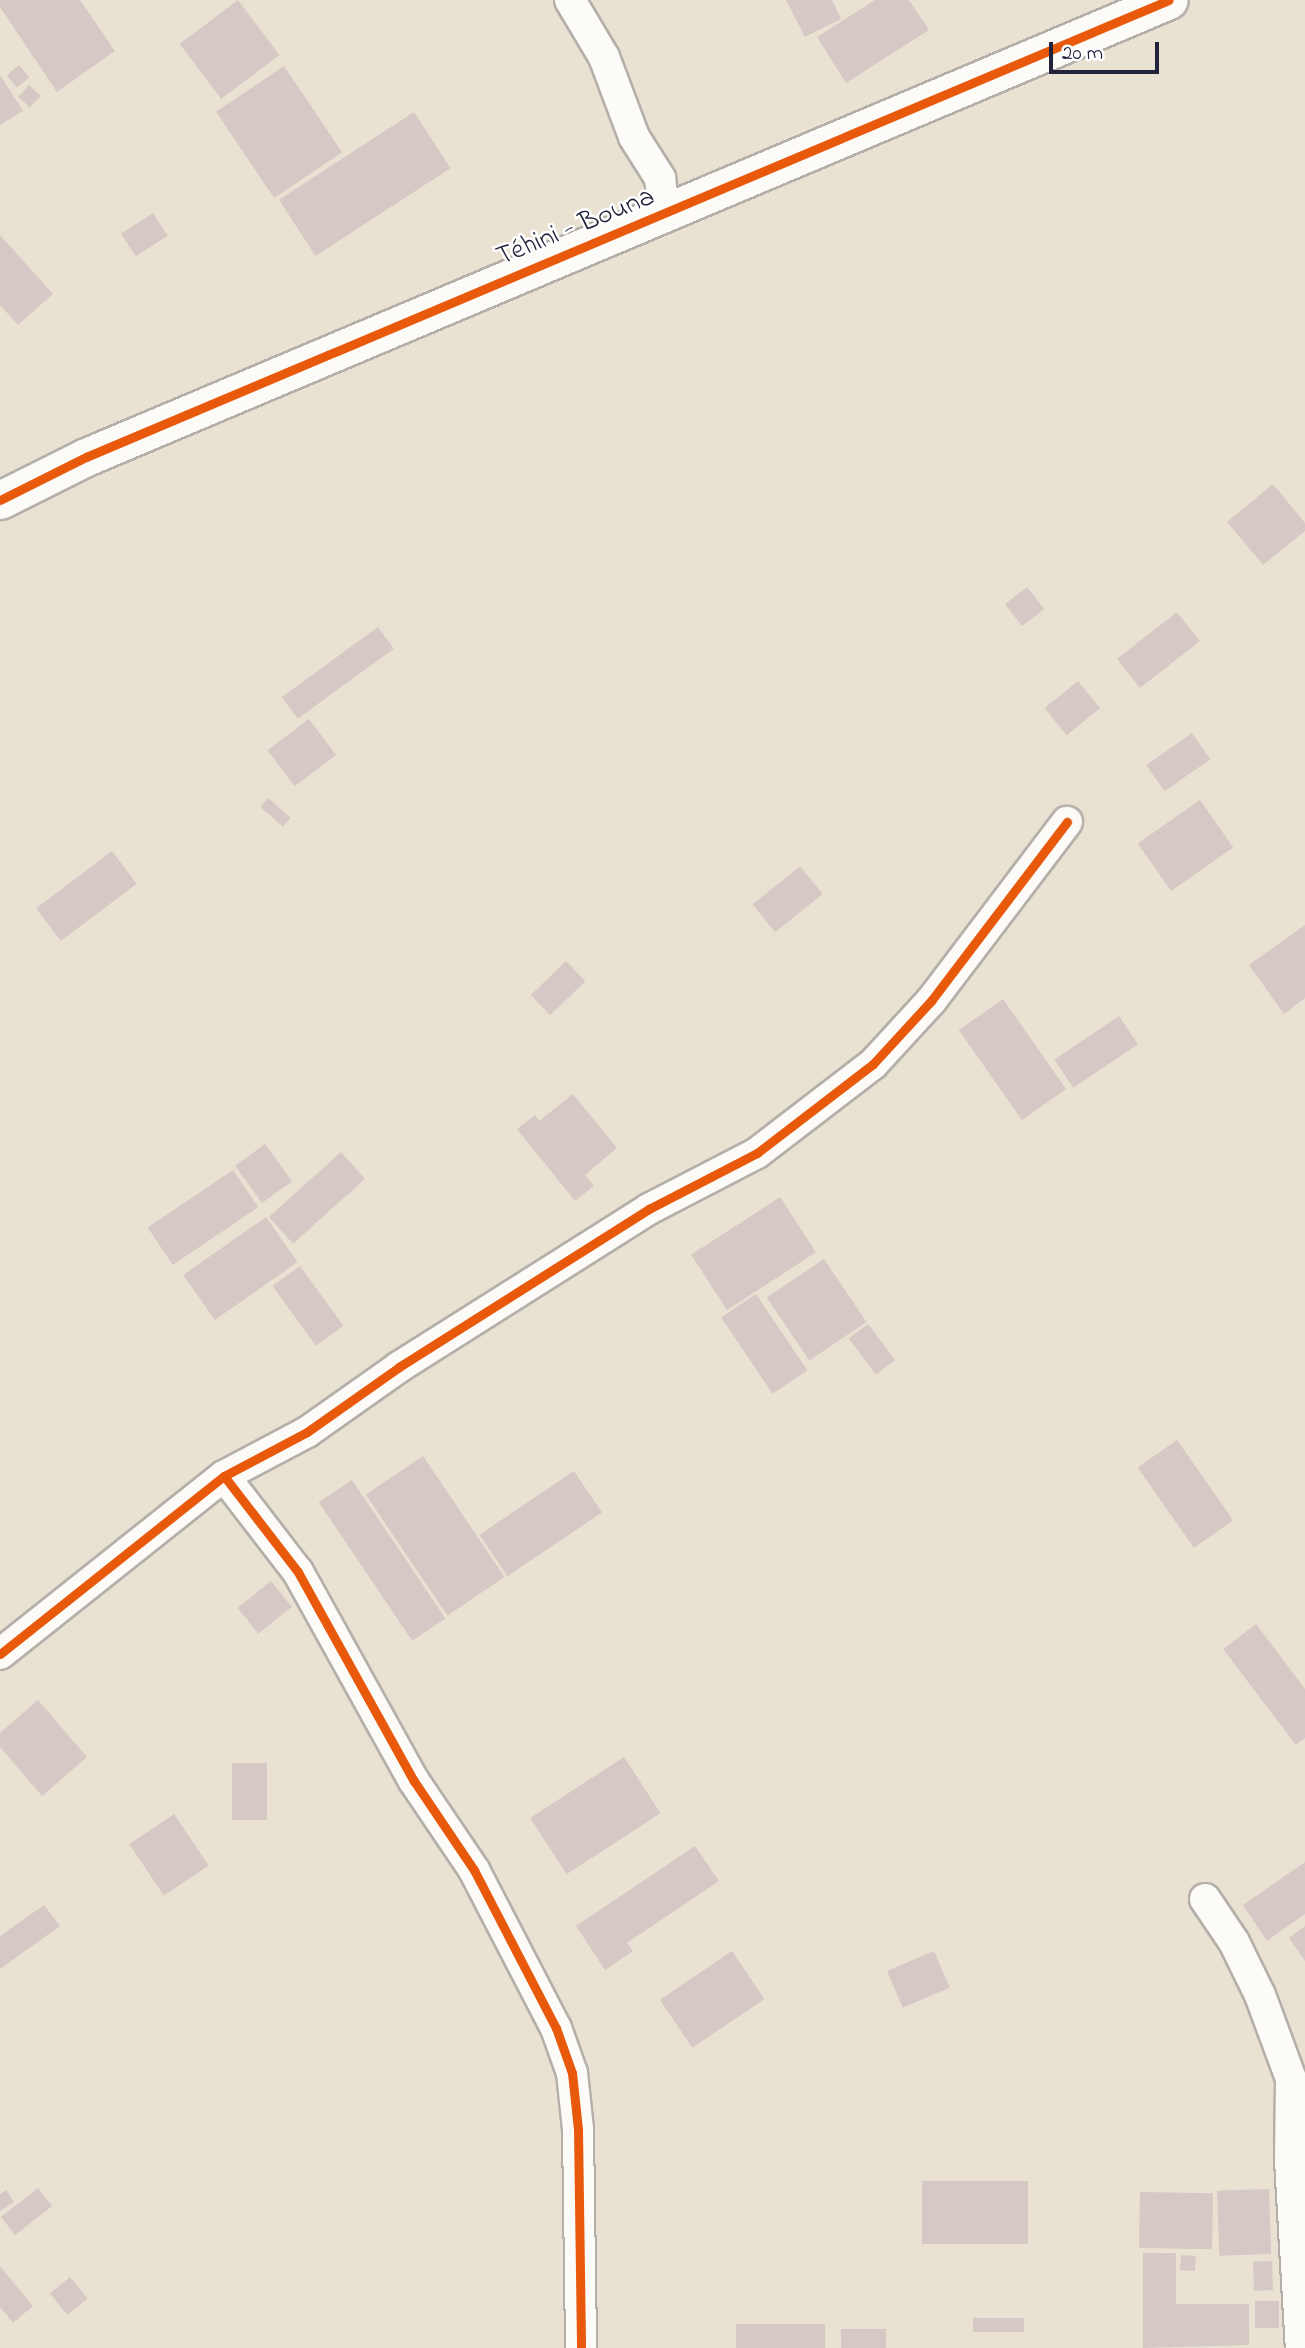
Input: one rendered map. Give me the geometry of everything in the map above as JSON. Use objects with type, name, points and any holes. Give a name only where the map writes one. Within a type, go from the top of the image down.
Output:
[{"type":"street","points":[[570,0],[604,57],[634,137],[660,178],[665,216]]},
{"type":"street","name":"Téhini - Bouna","points":[[0,500],[86,457],[665,216],[1170,0]]},
{"type":"street","points":[[0,1654],[224,1476],[316,1426],[398,1367],[649,1209],[757,1153],[862,1072],[931,1001],[1067,822]]},
{"type":"street","points":[[224,1476],[298,1572],[414,1781],[474,1870],[556,2028],[572,2073],[578,2129],[581,2348]]},
{"type":"street","points":[[1205,1899],[1234,1942],[1260,1995],[1291,2079],[1290,2160],[1301,2348]]},
{"type":"building","points":[[0,0],[80,0],[115,51],[57,92],[0,7]]},
{"type":"building","points":[[238,0],[280,55],[221,99],[180,44]]},
{"type":"building","points":[[786,0],[832,0],[841,19],[805,37]]},
{"type":"building","points":[[875,0],[909,0],[929,30],[846,83],[817,37]]},
{"type":"building","points":[[19,65],[29,77],[17,88],[7,75]]},
{"type":"building","points":[[284,66],[342,152],[274,198],[216,112]]},
{"type":"building","points":[[0,75],[23,111],[0,125]]},
{"type":"building","points":[[29,85],[41,96],[30,108],[18,97]]},
{"type":"building","points":[[414,112],[450,168],[315,256],[279,200]]},
{"type":"building","points":[[153,213],[168,236],[136,256],[121,234]]},
{"type":"building","points":[[0,235],[53,294],[18,325],[0,305]]},
{"type":"building","points":[[1273,484],[1305,523],[1305,531],[1263,565],[1227,522]]},
{"type":"building","points":[[1027,587],[1044,609],[1022,626],[1005,604]]},
{"type":"building","points":[[1177,612],[1200,641],[1140,688],[1117,659]]},
{"type":"building","points":[[378,627],[394,649],[298,719],[282,697]]},
{"type":"building","points":[[1078,681],[1100,708],[1067,735],[1045,708]]},
{"type":"building","points":[[309,719],[336,755],[295,786],[267,750]]},
{"type":"building","points":[[1192,733],[1210,759],[1164,791],[1146,765]]},
{"type":"building","points":[[268,798],[291,818],[283,827],[260,807]]},
{"type":"building","points":[[1200,800],[1233,848],[1171,891],[1138,844]]},
{"type":"building","points":[[112,851],[137,884],[61,941],[36,908]]},
{"type":"building","points":[[800,866],[823,894],[775,932],[753,904]]},
{"type":"building","points":[[1305,925],[1305,998],[1284,1014],[1249,965]]},
{"type":"building","points":[[566,961],[585,981],[550,1015],[531,995]]},
{"type":"building","points":[[1003,999],[1066,1089],[1022,1120],[959,1030]]},
{"type":"building","points":[[1119,1016],[1138,1044],[1073,1088],[1054,1060]]},
{"type":"building","points":[[573,1094],[617,1148],[585,1175],[594,1186],[575,1201],[517,1129],[535,1115],[539,1121]]},
{"type":"building","points":[[265,1144],[292,1181],[262,1203],[235,1166]]},
{"type":"building","points":[[341,1152],[365,1179],[293,1244],[269,1217]]},
{"type":"building","points":[[233,1170],[258,1207],[173,1265],[148,1228]]},
{"type":"building","points":[[780,1197],[816,1252],[727,1310],[691,1255]]},
{"type":"building","points":[[266,1217],[298,1262],[215,1320],[183,1275]]},
{"type":"building","points":[[824,1259],[866,1322],[809,1361],[767,1298]]},
{"type":"building","points":[[300,1266],[343,1326],[316,1346],[272,1286]]},
{"type":"building","points":[[756,1294],[807,1370],[773,1394],[721,1317]]},
{"type":"building","points":[[868,1324],[895,1360],[876,1374],[849,1338]]},
{"type":"building","points":[[1177,1440],[1233,1520],[1194,1548],[1138,1468]]},
{"type":"building","points":[[423,1456],[505,1577],[447,1616],[366,1495]]},
{"type":"building","points":[[574,1471],[602,1512],[507,1576],[479,1535]]},
{"type":"building","points":[[352,1480],[445,1618],[412,1641],[319,1502]]},
{"type":"building","points":[[271,1581],[292,1607],[258,1634],[238,1608]]},
{"type":"building","points":[[1256,1624],[1305,1689],[1305,1738],[1296,1745],[1223,1649]]},
{"type":"building","points":[[38,1700],[87,1757],[42,1796],[0,1747],[0,1733]]},
{"type":"building","points":[[624,1757],[660,1813],[567,1874],[530,1818]]},
{"type":"building","points":[[232,1763],[267,1763],[267,1820],[232,1820]]},
{"type":"building","points":[[174,1814],[209,1865],[164,1896],[129,1844]]},
{"type":"building","points":[[695,1846],[719,1881],[627,1943],[633,1951],[605,1970],[576,1926]]},
{"type":"building","points":[[1305,1862],[1305,1914],[1267,1941],[1243,1905]]},
{"type":"building","points":[[44,1905],[60,1926],[0,1969],[0,1936]]},
{"type":"building","points":[[1305,1926],[1305,1961],[1289,1938]]},
{"type":"building","points":[[732,1951],[764,1999],[692,2048],[660,2000]]},
{"type":"building","points":[[934,1951],[950,1988],[903,2008],[887,1971]]},
{"type":"building","points":[[922,2181],[1028,2181],[1028,2244],[922,2244]]},
{"type":"building","points":[[38,2188],[52,2206],[15,2235],[1,2217]]},
{"type":"building","points":[[1269,2189],[1271,2254],[1219,2256],[1217,2191]]},
{"type":"building","points":[[6,2190],[14,2202],[0,2211],[0,2194]]},
{"type":"building","points":[[1140,2192],[1213,2193],[1212,2249],[1139,2248]]},
{"type":"building","points":[[1143,2253],[1176,2253],[1176,2304],[1249,2304],[1249,2345],[1143,2348]]},
{"type":"building","points":[[1181,2255],[1196,2256],[1195,2271],[1180,2270]]},
{"type":"building","points":[[1272,2261],[1273,2290],[1254,2291],[1253,2262]]},
{"type":"building","points":[[0,2266],[33,2306],[13,2323],[0,2307]]},
{"type":"building","points":[[70,2277],[88,2299],[67,2315],[50,2293]]},
{"type":"building","points":[[1255,2301],[1279,2301],[1279,2328],[1255,2328]]},
{"type":"building","points":[[973,2318],[1024,2318],[1024,2332],[973,2332]]},
{"type":"building","points":[[736,2324],[825,2324],[825,2348],[736,2348]]},
{"type":"building","points":[[841,2329],[886,2329],[886,2348],[841,2348]]},
{"type":"cycle path","points":[[0,500],[86,457],[1169,0]]},
{"type":"cycle path","points":[[0,1654],[224,1476],[307,1432],[399,1367],[649,1209],[757,1153],[873,1064],[931,1001],[1067,822]]},
{"type":"cycle path","points":[[224,1476],[298,1572],[414,1781],[474,1870],[556,2028],[572,2073],[578,2129],[581,2348]]}]
